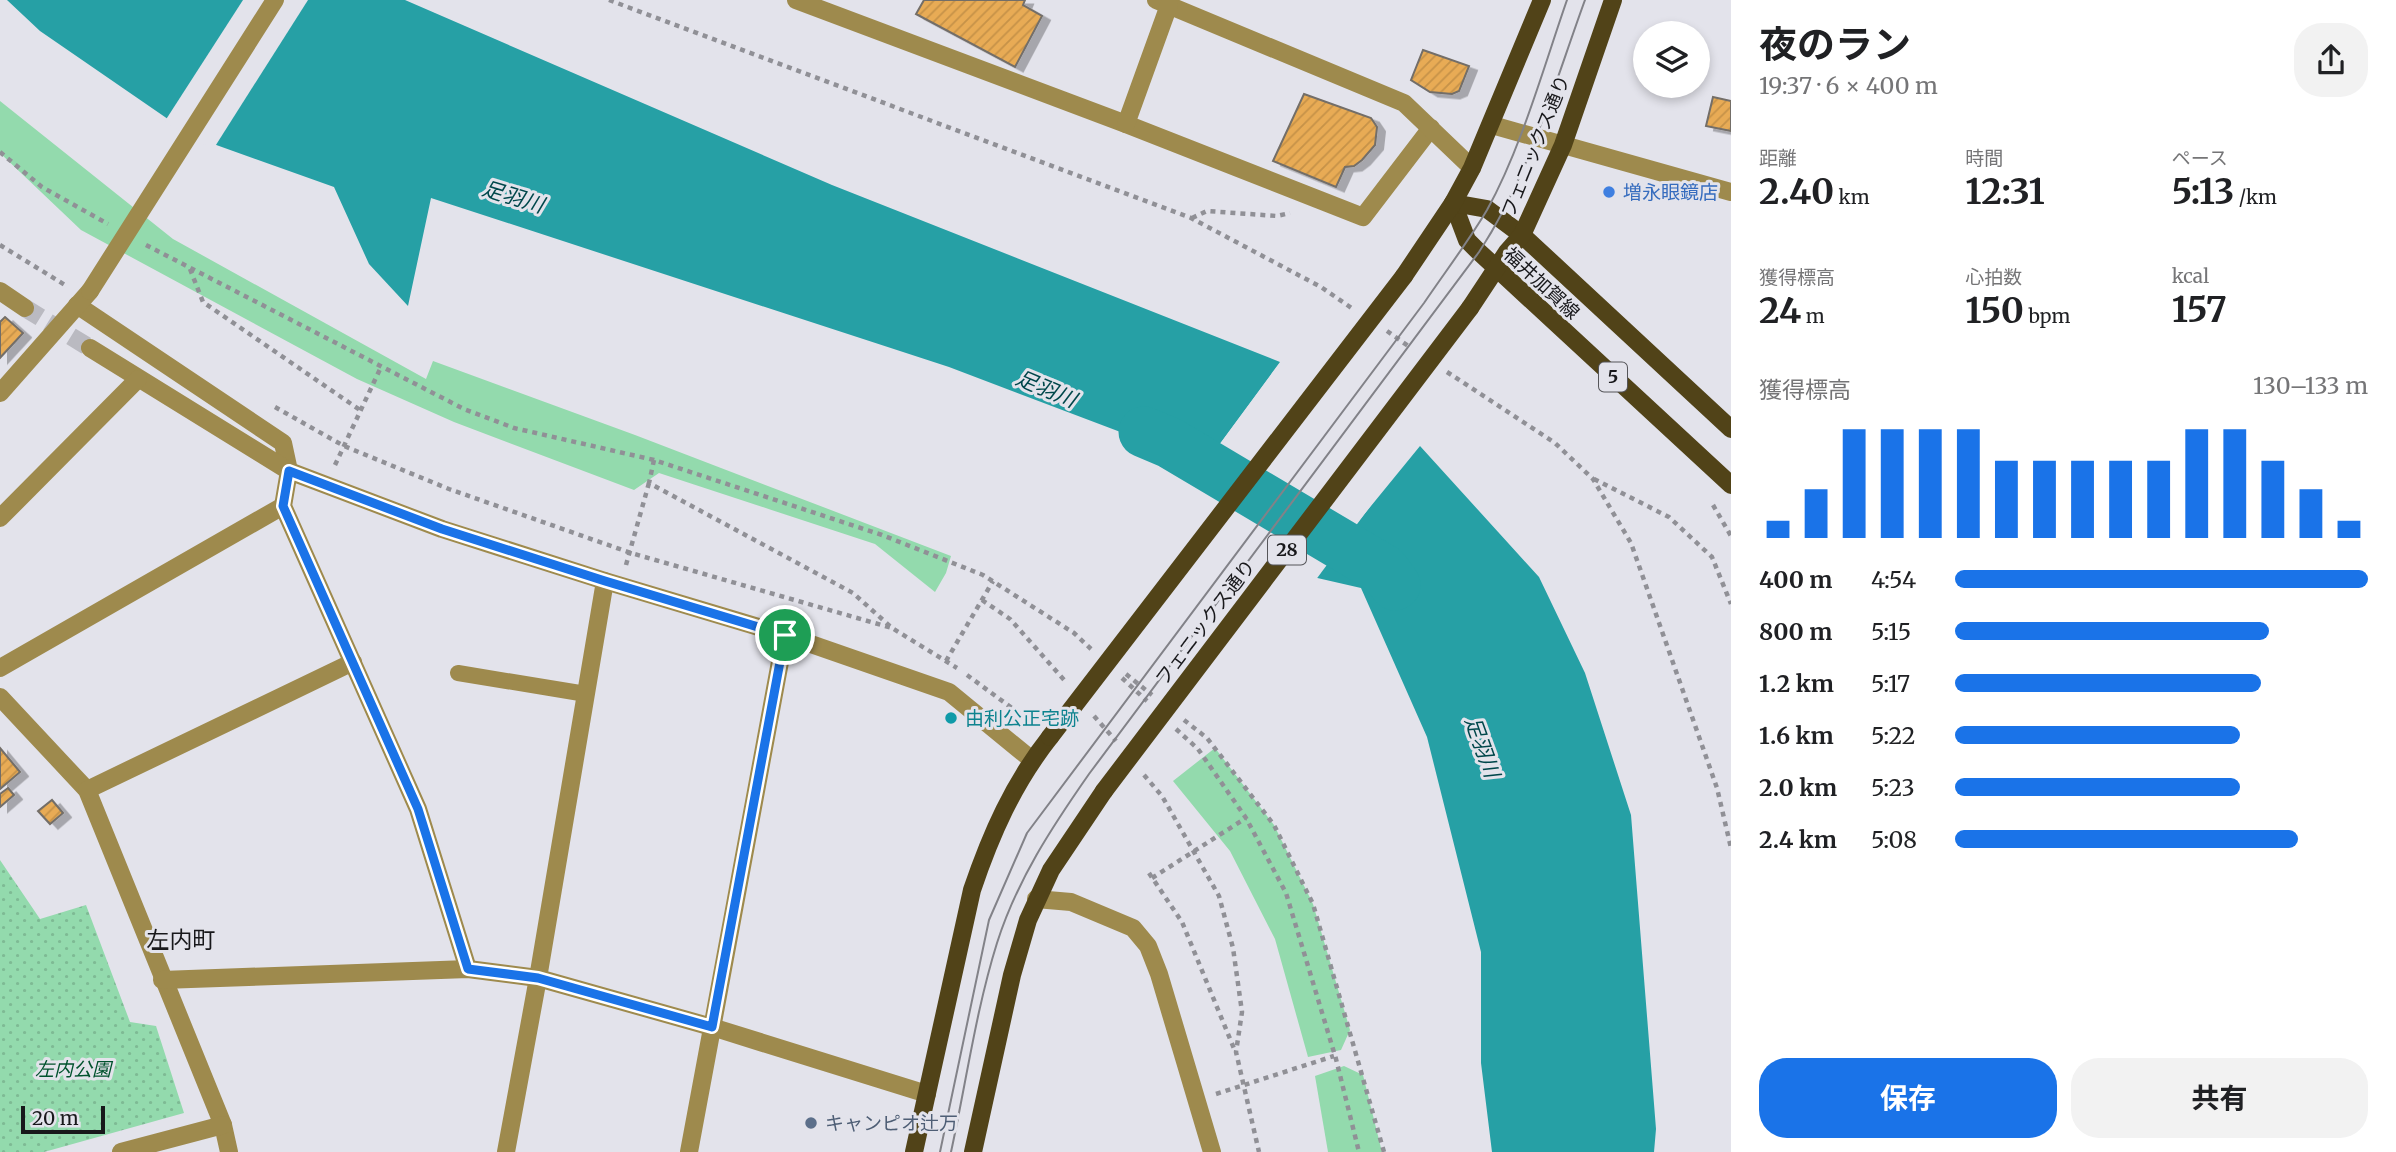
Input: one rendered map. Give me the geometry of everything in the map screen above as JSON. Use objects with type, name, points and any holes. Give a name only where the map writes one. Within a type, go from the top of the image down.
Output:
[{"type":"main road","points":[[914,1152],[972,890],[1008,800],[1032,760],[1404,276],[1453,203],[1492,125],[1542,0]]},
{"type":"main road","name":"フェニックス通り","points":[[973,1152],[1021,939],[1036,899],[1070,840],[1104,791],[1470,308],[1522,235],[1563,145],[1613,0]]},
{"type":"main road","name":"福井加賀線","points":[[1453,203],[1487,209],[1522,235],[1731,429]]},
{"type":"main road","name":"福井加賀線","points":[[1453,203],[1467,240],[1731,485]]},
{"type":"street","points":[[0,393],[90,291],[275,0]]},
{"type":"street","points":[[796,0],[1126,124],[1363,217],[1431,128]]},
{"type":"street","points":[[1126,124],[1163,3],[1404,103],[1472,168]]},
{"type":"street","points":[[1492,125],[1731,192]]},
{"type":"street","points":[[0,291],[25,308]]},
{"type":"street","points":[[77,305],[283,443],[289,471],[283,506],[418,809],[468,969]]},
{"type":"street","points":[[90,348],[289,471],[442,529],[785,635],[949,692],[1032,760]]},
{"type":"street","points":[[0,518],[138,379]]},
{"type":"street","points":[[0,668],[283,506]]},
{"type":"street","points":[[506,1152],[586,694],[611,583]]},
{"type":"street","points":[[689,1152],[785,635]]},
{"type":"street","points":[[86,790],[353,662]]},
{"type":"street","points":[[0,697],[86,790],[223,1125],[229,1152]]},
{"type":"street","points":[[1036,899],[1071,902],[1133,928],[1148,946],[1159,974],[1212,1152]]},
{"type":"street","points":[[162,980],[468,969],[538,978],[712,1027],[927,1094]]},
{"type":"street","points":[[121,1152],[223,1125]]},
{"type":"lane","points":[[458,673],[586,694]]},
{"type":"path","points":[[609,0],[1191,218],[1321,287],[1364,316]]},
{"type":"path","points":[[0,152],[42,187],[110,225]]},
{"type":"path","points":[[1191,218],[1208,211],[1277,216],[1295,212]]},
{"type":"path","points":[[144,244],[464,410],[514,428],[654,460],[631,553],[611,583]]},
{"type":"path","points":[[0,245],[70,288]]},
{"type":"path","points":[[190,268],[203,302],[360,410]]},
{"type":"path","points":[[1386,331],[1419,353]]},
{"type":"path","points":[[344,446],[381,367]]},
{"type":"path","points":[[1440,368],[1555,443],[1593,479],[1631,543],[1717,788],[1731,848]]},
{"type":"path","points":[[272,406],[344,446],[449,489],[631,553],[892,628],[853,593],[649,483]]},
{"type":"path","points":[[1593,479],[1668,517],[1712,557],[1731,604]]},
{"type":"path","points":[[1713,505],[1731,537]]},
{"type":"path","points":[[946,661],[993,581]]},
{"type":"path","points":[[982,600],[1010,619],[1073,691]]},
{"type":"path","points":[[1074,633],[1094,649]]},
{"type":"path","points":[[1125,674],[1156,698]]},
{"type":"path","points":[[1091,712],[1118,744]]},
{"type":"path","points":[[1176,714],[1207,738],[1274,825],[1313,904],[1384,1152]]},
{"type":"path","points":[[1135,765],[1162,796],[1219,896],[1233,948],[1242,1012],[1236,1052]]},
{"type":"path","points":[[1246,818],[1151,875],[1182,922],[1217,1001],[1245,1084],[1259,1152]]},
{"type":"path","points":[[1196,1102],[1335,1056]]},
{"type":"green space","points":[[0,101],[173,239],[426,379],[433,361],[635,435],[951,556],[946,573],[935,592],[875,544],[659,473],[634,490],[454,422],[357,379],[81,230],[0,153]]},
{"type":"green space","points":[[1215,748],[1274,825],[1313,904],[1350,1030],[1341,1050],[1308,1057],[1275,939],[1230,851],[1173,781]]},
{"type":"green space","name":"左内公園","points":[[0,860],[40,919],[86,905],[130,1022],[156,1026],[184,1113],[44,1152],[0,1152]]},
{"type":"green space","points":[[1344,1066],[1363,1075],[1382,1152],[1328,1152],[1315,1076]]},
{"type":"water","points":[[7,0],[405,0],[832,185],[1280,362],[1205,464],[949,367],[431,198],[408,306],[369,264],[334,187],[194,137],[40,31]]},
{"type":"water","points":[[1420,446],[1539,577],[1585,673],[1631,815],[1656,1129],[1654,1152],[1492,1152],[1481,1063],[1481,952],[1427,737],[1361,588],[1313,577]]},
{"type":"pier","points":[[243,0],[308,0],[214,148],[192,140],[165,121]]},
{"type":"pier","points":[[1282,360],[1283,364],[1208,466],[1203,467]]},
{"type":"pier","points":[[1417,443],[1315,581],[1311,580],[1310,575]]},
{"type":"building","points":[[924,0],[1025,0],[1023,5],[1042,16],[1015,67],[916,14]]},
{"type":"building","points":[[1423,50],[1469,66],[1459,91],[1452,94],[1430,92],[1411,80]]},
{"type":"building","points":[[1304,94],[1371,118],[1377,127],[1375,145],[1354,166],[1345,167],[1336,187],[1273,161]]},
{"type":"building","points":[[1713,97],[1731,101],[1731,131],[1706,126]]},
{"type":"building","points":[[5,317],[23,333],[0,358],[0,322]]},
{"type":"building","points":[[0,748],[20,772],[0,789]]},
{"type":"building","points":[[8,788],[14,795],[0,807],[0,794]]},
{"type":"building","points":[[52,800],[63,813],[50,824],[38,811]]},
{"type":"waterway","name":"足羽川","points":[[1144,432],[1170,443],[1384,570],[1395,585]]},
{"type":"tunnel","points":[[25,308],[90,348]]},
{"type":"tram line","points":[[940,1152],[989,920],[1027,833],[1424,303],[1472,234],[1511,161],[1567,0]]},
{"type":"tram line","points":[[951,1152],[990,968],[1005,920],[1025,876],[1089,774],[1479,252],[1497,223],[1526,161],[1585,0]]},
{"type":"place","name":"増永眼鏡店","points":[[1609,192]]},
{"type":"place","name":"由利公正宅跡","points":[[951,718]]},
{"type":"place","name":"キャンピオ辻万","points":[[811,1123]]},
{"type":"district","name":"左内町","points":[[181,940]]},
{"type":"route","points":[[289,471],[442,529],[785,635],[712,1027],[538,978],[468,969],[418,809],[283,506],[289,471]]}]
